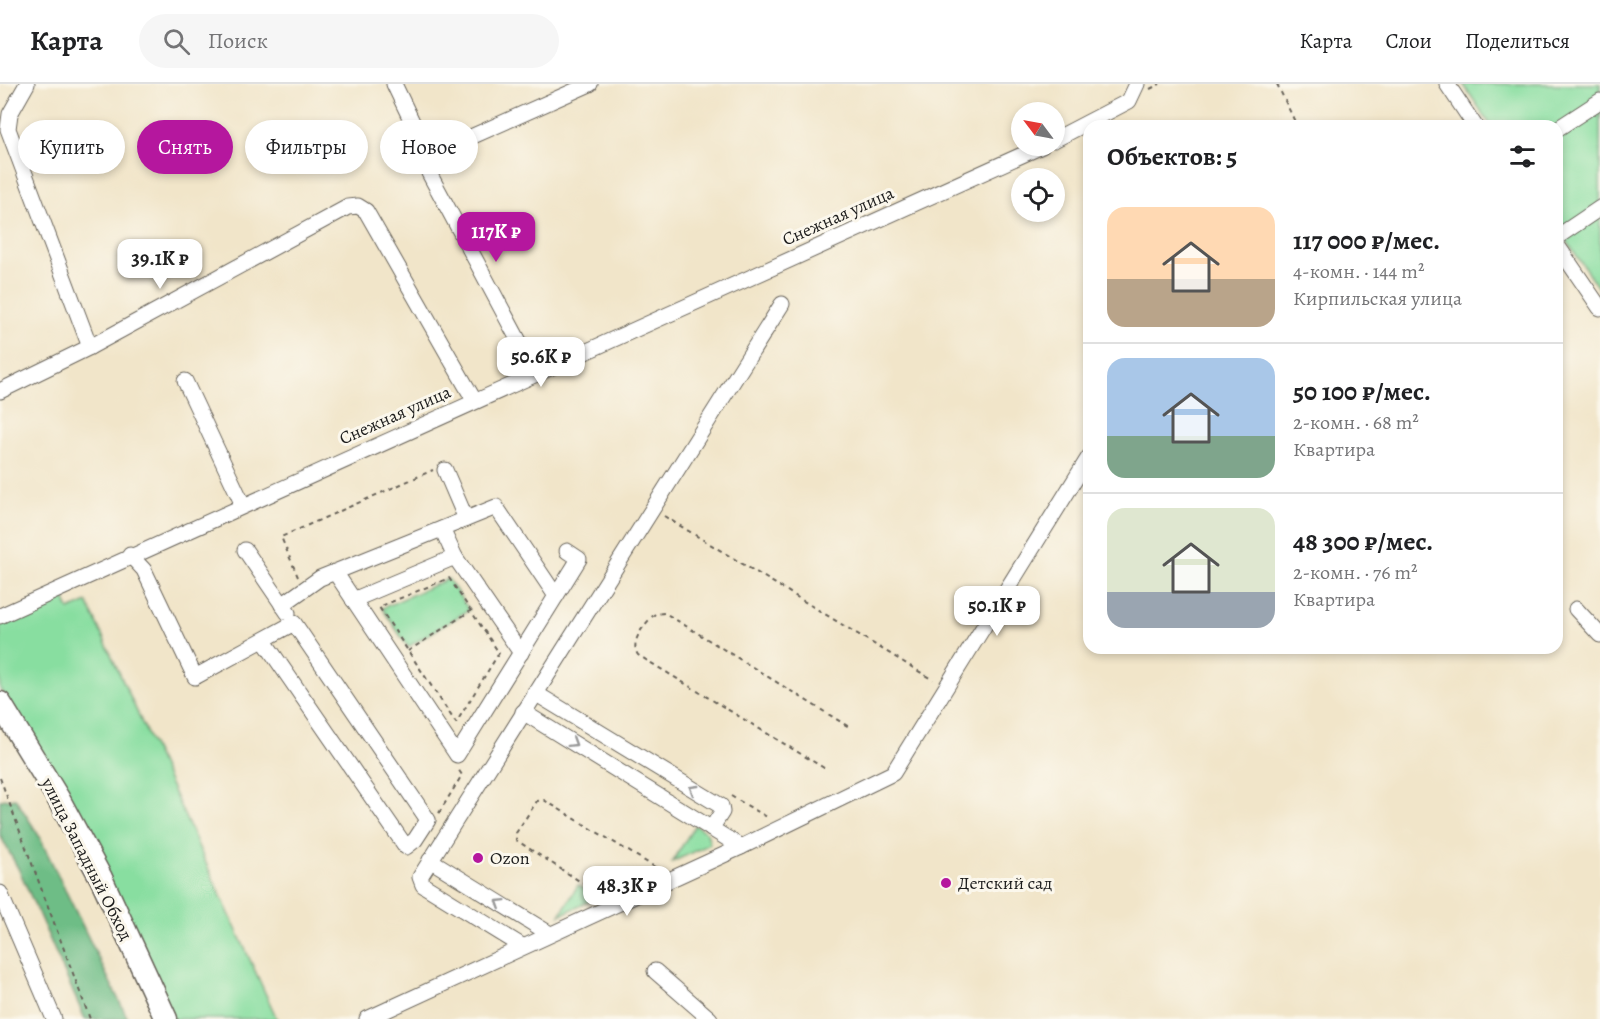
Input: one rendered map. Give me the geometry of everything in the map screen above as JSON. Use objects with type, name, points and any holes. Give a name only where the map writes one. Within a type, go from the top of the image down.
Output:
[{"type":"highway","name":"улица Западный Обход","points":[[0,703],[58,798],[101,878],[165,1019]]},
{"type":"highway","name":"улица Западный Обход","points":[[0,729],[91,886],[155,1019]]},
{"type":"street","points":[[27,84],[10,114],[8,129],[90,347]]},
{"type":"street","points":[[394,84],[411,120]]},
{"type":"street","points":[[478,134],[590,84]]},
{"type":"street","points":[[1092,120],[1129,101],[1137,84]]},
{"type":"street","points":[[1454,87],[1472,120]]},
{"type":"street","points":[[1563,125],[1600,101]]},
{"type":"street","points":[[1065,134],[1083,125]]},
{"type":"street","name":"Снежная улица","points":[[0,616],[130,555],[1020,156]]},
{"type":"street","points":[[430,174],[536,373]]},
{"type":"street","points":[[0,391],[90,347],[348,207],[358,206],[366,211],[474,400]]},
{"type":"street","points":[[1563,233],[1600,208]]},
{"type":"street","points":[[1563,255],[1600,308]]},
{"type":"street","points":[[522,946],[423,885],[420,877],[782,304]]},
{"type":"street","points":[[185,381],[243,505]]},
{"type":"street","points":[[367,1019],[741,847],[893,773],[1083,467]]},
{"type":"street","points":[[441,469],[465,519]]},
{"type":"street","points":[[282,605],[320,578],[496,507],[556,596]]},
{"type":"street","points":[[442,529],[455,557],[521,653]]},
{"type":"street","points":[[245,550],[428,820],[415,840],[406,847],[264,641]]},
{"type":"street","points":[[335,572],[457,755],[579,559],[567,551]]},
{"type":"street","points":[[130,555],[144,570],[195,677],[294,623]]},
{"type":"street","points":[[353,600],[455,557]]},
{"type":"street","points":[[1576,609],[1600,635]]},
{"type":"street","points":[[536,693],[721,806],[722,812],[711,829]]},
{"type":"street","points":[[523,712],[741,847]]},
{"type":"street","points":[[430,860],[550,934]]},
{"type":"street","points":[[0,893],[54,1019]]},
{"type":"street","points":[[655,971],[710,1019]]},
{"type":"path","points":[[1277,84],[1294,120]]},
{"type":"path","points":[[301,585],[281,537],[441,469]]},
{"type":"path","points":[[651,508],[946,688]]},
{"type":"path","points":[[449,578],[499,653],[456,723],[408,650],[379,607],[449,578]]},
{"type":"path","points":[[393,660],[485,602]]},
{"type":"path","points":[[824,768],[638,655],[635,651],[636,640],[655,614],[665,613],[849,727]]},
{"type":"path","points":[[428,820],[432,814],[435,819],[462,775],[456,766]]},
{"type":"path","points":[[0,778],[90,1019]]},
{"type":"path","points":[[603,897],[516,840],[516,833],[537,801],[544,800],[660,870]]},
{"type":"green space","points":[[1463,84],[1600,84],[1600,291],[1563,235],[1563,120],[1487,120]]},
{"type":"green space","points":[[448,579],[469,610],[408,647],[382,608]]},
{"type":"green space","points":[[62,592],[69,610],[87,602],[277,1019],[172,1019],[71,810],[0,689],[0,623]]},
{"type":"green space","points":[[15,798],[38,834],[128,1019],[85,1019],[20,872],[0,835],[0,800]]},
{"type":"green space","points":[[695,825],[707,833],[710,844],[672,862]]},
{"type":"green space","points":[[578,885],[590,893],[590,901],[560,915]]},
{"type":"place","name":"Ozon","points":[[478,858]]},
{"type":"place","name":"Детский сад","points":[[946,883]]}]
